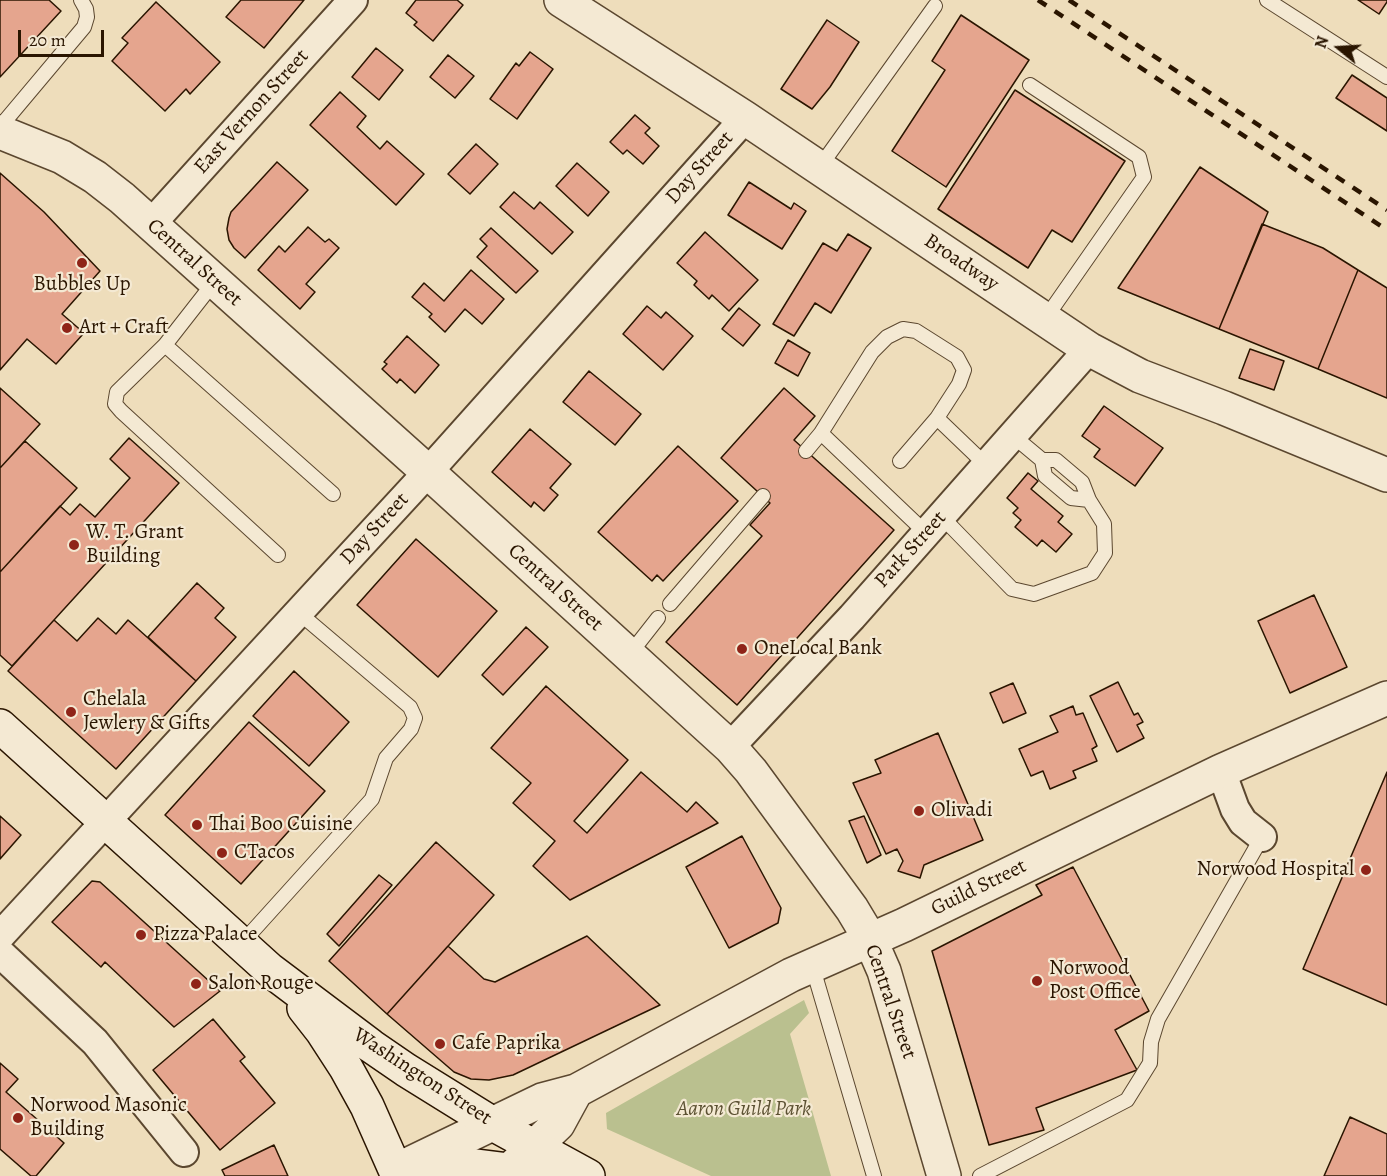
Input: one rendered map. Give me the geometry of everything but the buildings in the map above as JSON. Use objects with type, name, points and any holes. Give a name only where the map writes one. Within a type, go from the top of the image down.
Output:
[{"type":"street","name":"East Vernon Street","points":[[151,224],[353,0]]},
{"type":"street","name":"Broadway","points":[[561,0],[745,118],[1089,349],[1140,376],[1387,475]]},
{"type":"street","name":"Day Street","points":[[0,936],[428,472],[745,118]]},
{"type":"street","name":"Central Street","points":[[0,132],[62,157],[95,177],[151,224],[730,747],[779,808],[852,909],[870,939],[884,971],[944,1176]]},
{"type":"street","name":"Park Street","points":[[730,747],[852,617],[1089,349]]},
{"type":"street","name":"Guild Street","points":[[397,1173],[542,1100],[576,1091],[791,975],[1221,771],[1387,698]]},
{"type":"street","name":"Washington Street","points":[[0,726],[270,970],[371,1046],[493,1124],[584,1174]]},
{"type":"street","points":[[1221,771],[1235,808],[1243,822],[1263,837]]},
{"type":"street","points":[[0,952],[95,1042],[184,1152]]},
{"type":"street","name":"Washington Street","points":[[270,970],[322,1031],[346,1068],[367,1106],[397,1173],[420,1163],[437,1161],[506,1174],[584,1174]]},
{"type":"street","points":[[506,1174],[558,1124],[576,1091]]},
{"type":"lane","points":[[0,127],[84,27],[87,17],[81,0]]},
{"type":"lane","points":[[1267,0],[1387,77]]},
{"type":"lane","points":[[819,168],[935,6]]},
{"type":"lane","points":[[1030,85],[1139,157],[1144,177],[1045,319]]},
{"type":"lane","points":[[215,281],[165,345],[117,392],[116,404],[278,555]]},
{"type":"lane","points":[[806,451],[821,433],[872,352],[887,336],[903,329],[916,331],[957,357],[964,370],[959,384],[937,418],[900,461]]},
{"type":"lane","points":[[165,345],[333,494]]},
{"type":"lane","points":[[937,418],[986,465]]},
{"type":"lane","points":[[821,433],[1012,589],[1034,594],[1092,573],[1105,553],[1104,525],[1089,500],[1082,482],[1056,460],[1042,460]]},
{"type":"lane","points":[[1012,435],[1042,460],[1045,476],[1071,498],[1089,500]]},
{"type":"lane","points":[[670,604],[763,496]]},
{"type":"lane","points":[[241,944],[372,799],[386,758],[411,729],[415,718],[410,707],[298,612]]},
{"type":"lane","points":[[629,655],[658,618]]},
{"type":"lane","points":[[980,1176],[1127,1100],[1150,1064],[1151,1042],[1158,1019],[1263,837]]},
{"type":"lane","points":[[812,965],[874,1176]]},
{"type":"green space","name":"Aaron Guild Park","points":[[804,1000],[809,1013],[790,1034],[831,1176],[711,1176],[607,1129],[606,1113]]},
{"type":"railway","points":[[1038,0],[1387,230]]},
{"type":"railway","points":[[1069,0],[1387,210]]},
{"type":"place","name":"Bubbles Up","points":[[82,263]]},
{"type":"place","name":"Art + Craft","points":[[67,328]]},
{"type":"place","name":"W. T. Grant Building","points":[[74,545]]},
{"type":"place","name":"OneLocal Bank","points":[[742,649]]},
{"type":"place","name":"Chelala Jewlery & Gifts","points":[[71,712]]},
{"type":"place","name":"Olivadi","points":[[919,811]]},
{"type":"place","name":"Thai Boo Cuisine","points":[[197,825]]},
{"type":"place","name":"CTacos","points":[[222,853]]},
{"type":"place","name":"Norwood Hospital","points":[[1366,870]]},
{"type":"place","name":"Pizza Palace","points":[[141,935]]},
{"type":"place","name":"Norwood Post Office","points":[[1037,981]]},
{"type":"place","name":"Salon Rouge","points":[[196,984]]},
{"type":"place","name":"Cafe Paprika","points":[[440,1044]]},
{"type":"place","name":"Norwood Masonic Building","points":[[18,1118]]}]
